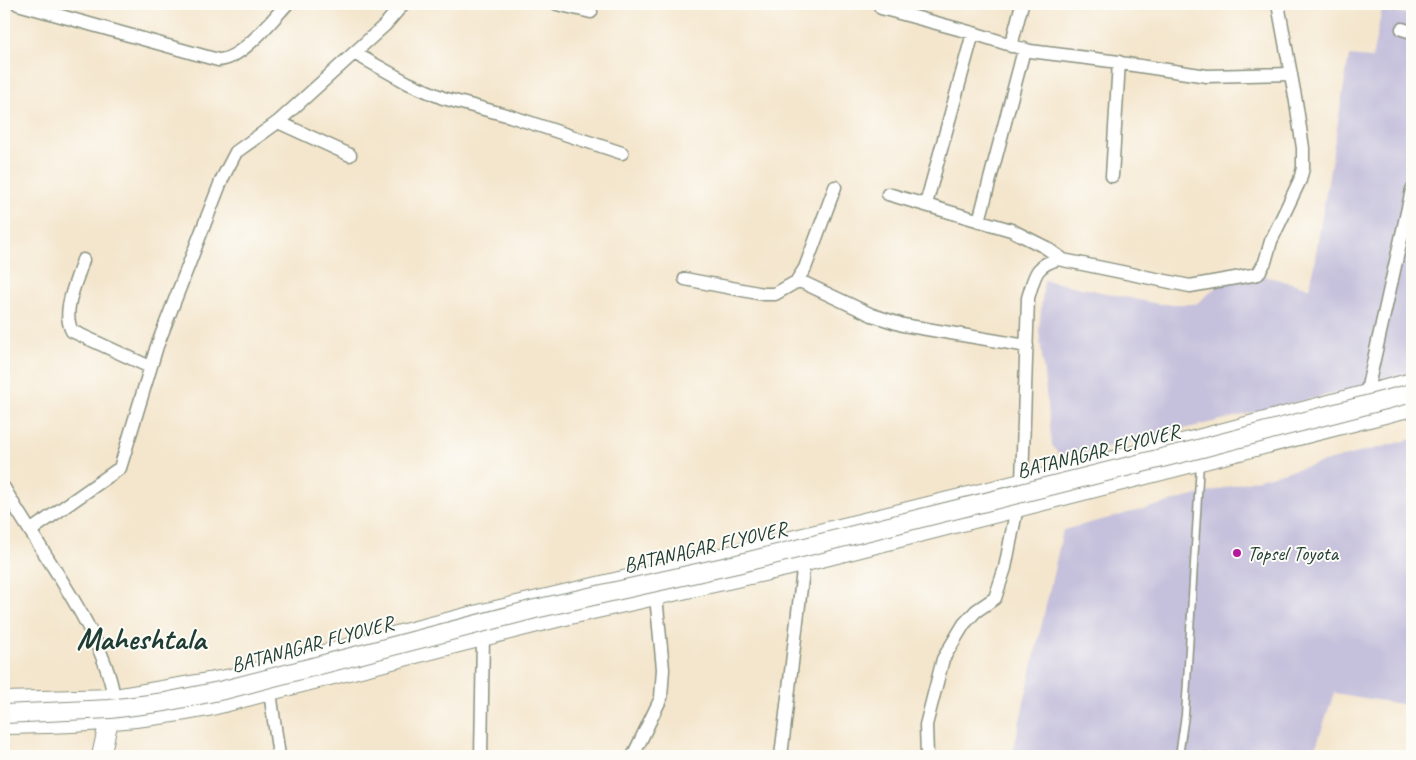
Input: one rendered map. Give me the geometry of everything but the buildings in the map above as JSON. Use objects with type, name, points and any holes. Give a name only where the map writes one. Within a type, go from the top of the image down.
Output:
[{"type":"street","points":[[18,4],[218,60],[226,60],[249,43],[287,4]]},
{"type":"street","points":[[30,531],[120,468],[150,367],[229,163],[236,152],[278,122],[385,25],[404,4]]},
{"type":"street","points":[[557,4],[592,12]]},
{"type":"street","points":[[1011,46],[1022,4]]},
{"type":"street","points":[[927,756],[926,726],[943,659],[964,624],[976,611],[995,598],[1005,568],[1022,482],[1028,298],[1037,270],[1046,262],[1062,260],[1190,286],[1258,274],[1265,262],[1271,240],[1300,180],[1303,168],[1303,148],[1278,4]]},
{"type":"street","points":[[876,5],[1024,50],[1207,76],[1291,74]]},
{"type":"street","points":[[926,204],[973,33]]},
{"type":"street","points":[[979,221],[1024,50]]},
{"type":"street","points":[[354,53],[408,83],[443,98],[510,116],[622,154]]},
{"type":"street","points":[[1112,176],[1120,63]]},
{"type":"street","points":[[278,122],[350,155]]},
{"type":"street","points":[[685,279],[763,294],[775,294],[796,282],[805,268],[835,187]]},
{"type":"street","points":[[1366,395],[1412,190]]},
{"type":"street","points":[[888,194],[1018,233],[1045,247],[1062,260]]},
{"type":"street","points":[[84,260],[69,307],[67,322],[72,331],[150,367]]},
{"type":"street","points":[[796,282],[802,282],[872,315],[903,325],[1027,346]]},
{"type":"street","points":[[4,701],[114,698],[231,678],[478,614],[751,550],[1412,382]]},
{"type":"street","name":"BATANAGAR FLYOVER","points":[[4,714],[110,710],[165,702],[224,690],[535,609],[747,561],[1182,453],[1412,393]]},
{"type":"street","points":[[4,725],[109,722],[155,718],[270,692],[483,637],[804,562],[1412,407]]},
{"type":"street","points":[[4,488],[92,637],[106,667],[114,698],[102,756]]},
{"type":"street","points":[[781,756],[804,562]]},
{"type":"street","points":[[633,756],[661,698],[663,669],[656,596]]},
{"type":"street","points":[[481,756],[483,637]]},
{"type":"street","points":[[270,692],[279,756]]},
{"type":"lane","points":[[1200,461],[1185,714],[1179,755],[1207,756]]},
{"type":"shaded area","points":[[1382,9],[1412,15],[1412,375],[1061,458],[1052,445],[1039,330],[1044,280],[1158,304],[1196,304],[1239,269],[1310,288],[1349,56],[1372,58]]},
{"type":"shaded area","points":[[1412,439],[1412,706],[1334,693],[1313,756],[1012,756],[1063,530]]},
{"type":"place","name":"Topsel Toyota","points":[[1237,553]]},
{"type":"district","name":"Maheshtala","points":[[141,638]]}]
